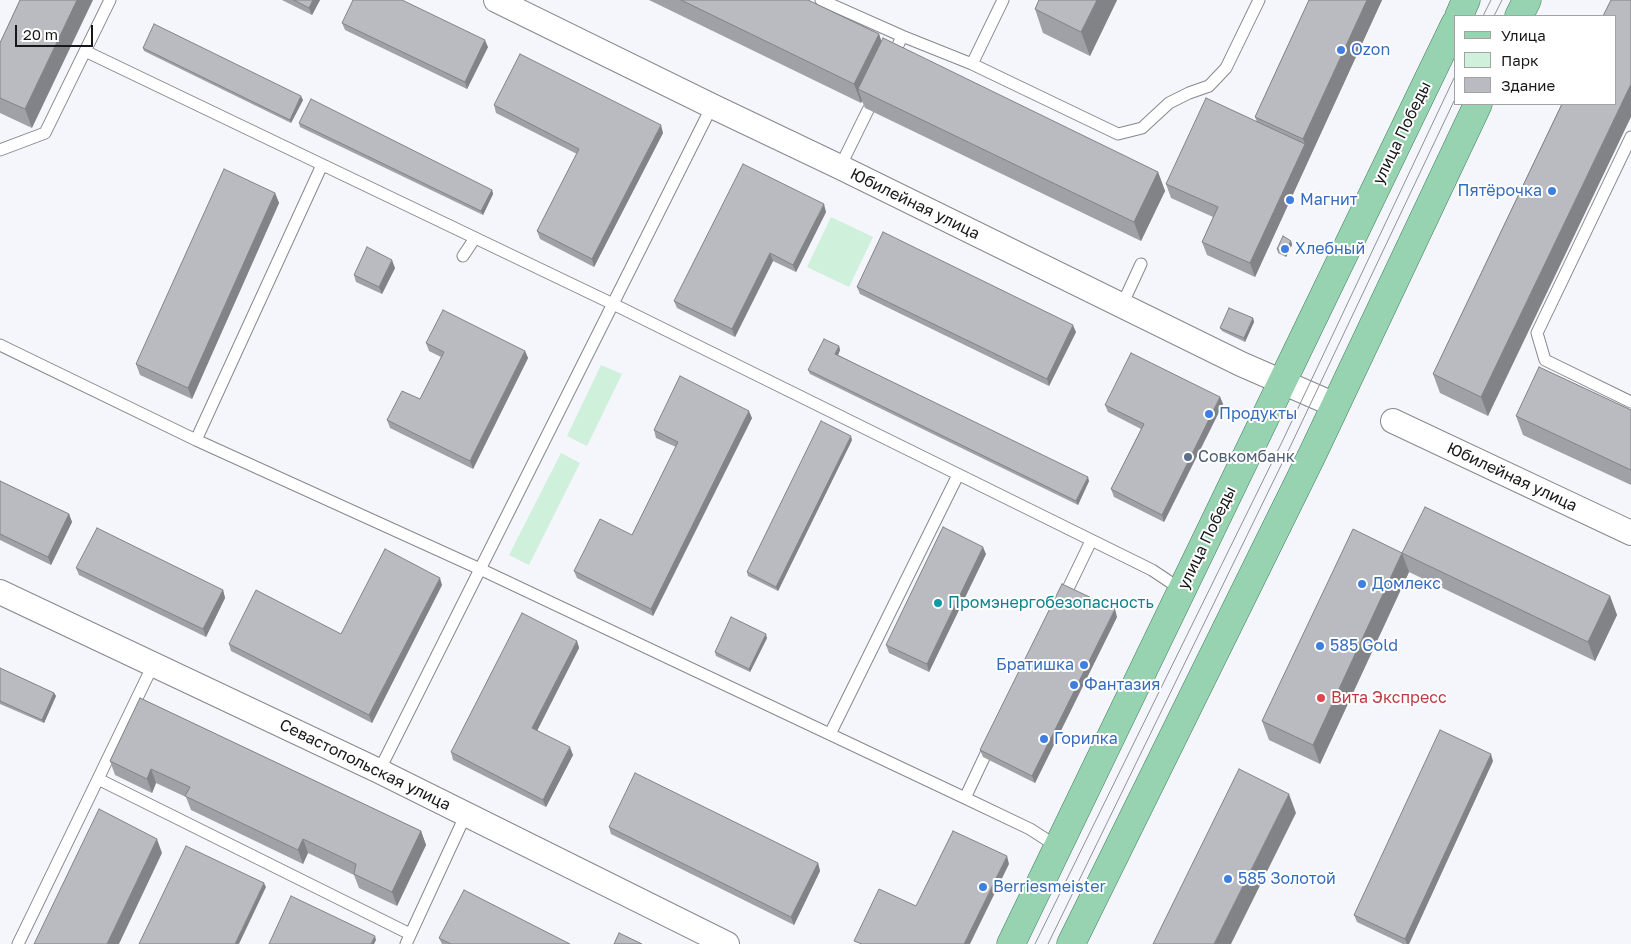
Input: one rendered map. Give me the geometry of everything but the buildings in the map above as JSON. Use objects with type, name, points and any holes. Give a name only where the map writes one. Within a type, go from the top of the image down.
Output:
[{"type":"main road","points":[[1459,15],[1466,0]]},
{"type":"main road","points":[[1520,15],[1527,0]]},
{"type":"main road","name":"улица Победы","points":[[1011,944],[1454,26]]},
{"type":"main road","points":[[1071,944],[1313,453],[1478,105]]},
{"type":"street","name":"Юбилейная улица","points":[[496,0],[1282,383],[1335,405]]},
{"type":"street","name":"Юбилейная улица","points":[[1393,421],[1631,533]]},
{"type":"street","name":"Севастопольская улица","points":[[0,592],[379,771],[727,944]]},
{"type":"lane","points":[[0,150],[45,134],[110,0]]},
{"type":"lane","points":[[821,0],[902,36],[972,64],[1118,134],[1142,128],[1169,102],[1209,86],[1226,68],[1259,0]]},
{"type":"lane","points":[[972,64],[1003,0]]},
{"type":"lane","points":[[892,58],[902,36]]},
{"type":"lane","points":[[85,52],[613,304],[1152,570],[1182,590]]},
{"type":"lane","points":[[379,771],[712,106]]},
{"type":"lane","points":[[840,167],[868,110]]},
{"type":"lane","points":[[1631,137],[1537,333],[1546,360],[1631,402]]},
{"type":"lane","points":[[196,440],[322,165]]},
{"type":"lane","points":[[464,256],[474,238]]},
{"type":"lane","points":[[1122,305],[1141,264]]},
{"type":"lane","points":[[0,344],[196,440],[480,569],[965,798],[1030,829],[1058,847]]},
{"type":"lane","points":[[830,734],[958,475]]},
{"type":"lane","points":[[1056,612],[1091,541]]},
{"type":"lane","points":[[18,944],[153,665]]},
{"type":"lane","points":[[965,798],[995,736]]},
{"type":"lane","points":[[98,779],[408,939],[466,814]]},
{"type":"green space","points":[[831,217],[873,237],[849,287],[807,267]]},
{"type":"green space","points":[[601,365],[622,374],[587,446],[567,436]]},
{"type":"green space","points":[[561,453],[580,463],[529,565],[509,555]]},
{"type":"tram line","points":[[1484,15],[1491,0]]},
{"type":"tram line","points":[[1494,15],[1502,0]]},
{"type":"tram line","points":[[1035,944],[1282,442],[1454,78]]},
{"type":"tram line","points":[[1048,944],[1291,445],[1454,101]]},
{"type":"place","name":"Ozon","points":[[1341,50]]},
{"type":"place","name":"Пятёрочка","points":[[1552,191]]},
{"type":"place","name":"Магнит","points":[[1290,200]]},
{"type":"place","name":"Хлебный","points":[[1285,249]]},
{"type":"place","name":"Продукты","points":[[1209,414]]},
{"type":"place","name":"Совкомбанк","points":[[1188,457]]},
{"type":"place","name":"Домлекс","points":[[1362,584]]},
{"type":"place","name":"Промэнергобезопасность","points":[[938,603]]},
{"type":"place","name":"585 Gold","points":[[1320,646]]},
{"type":"place","name":"Братишка","points":[[1084,665]]},
{"type":"place","name":"Фантазия","points":[[1074,685]]},
{"type":"place","name":"Вита Экспресс","points":[[1321,698]]},
{"type":"place","name":"Горилка","points":[[1044,739]]},
{"type":"place","name":"585 Золотой","points":[[1228,879]]},
{"type":"place","name":"Berriesmeister","points":[[983,887]]}]
